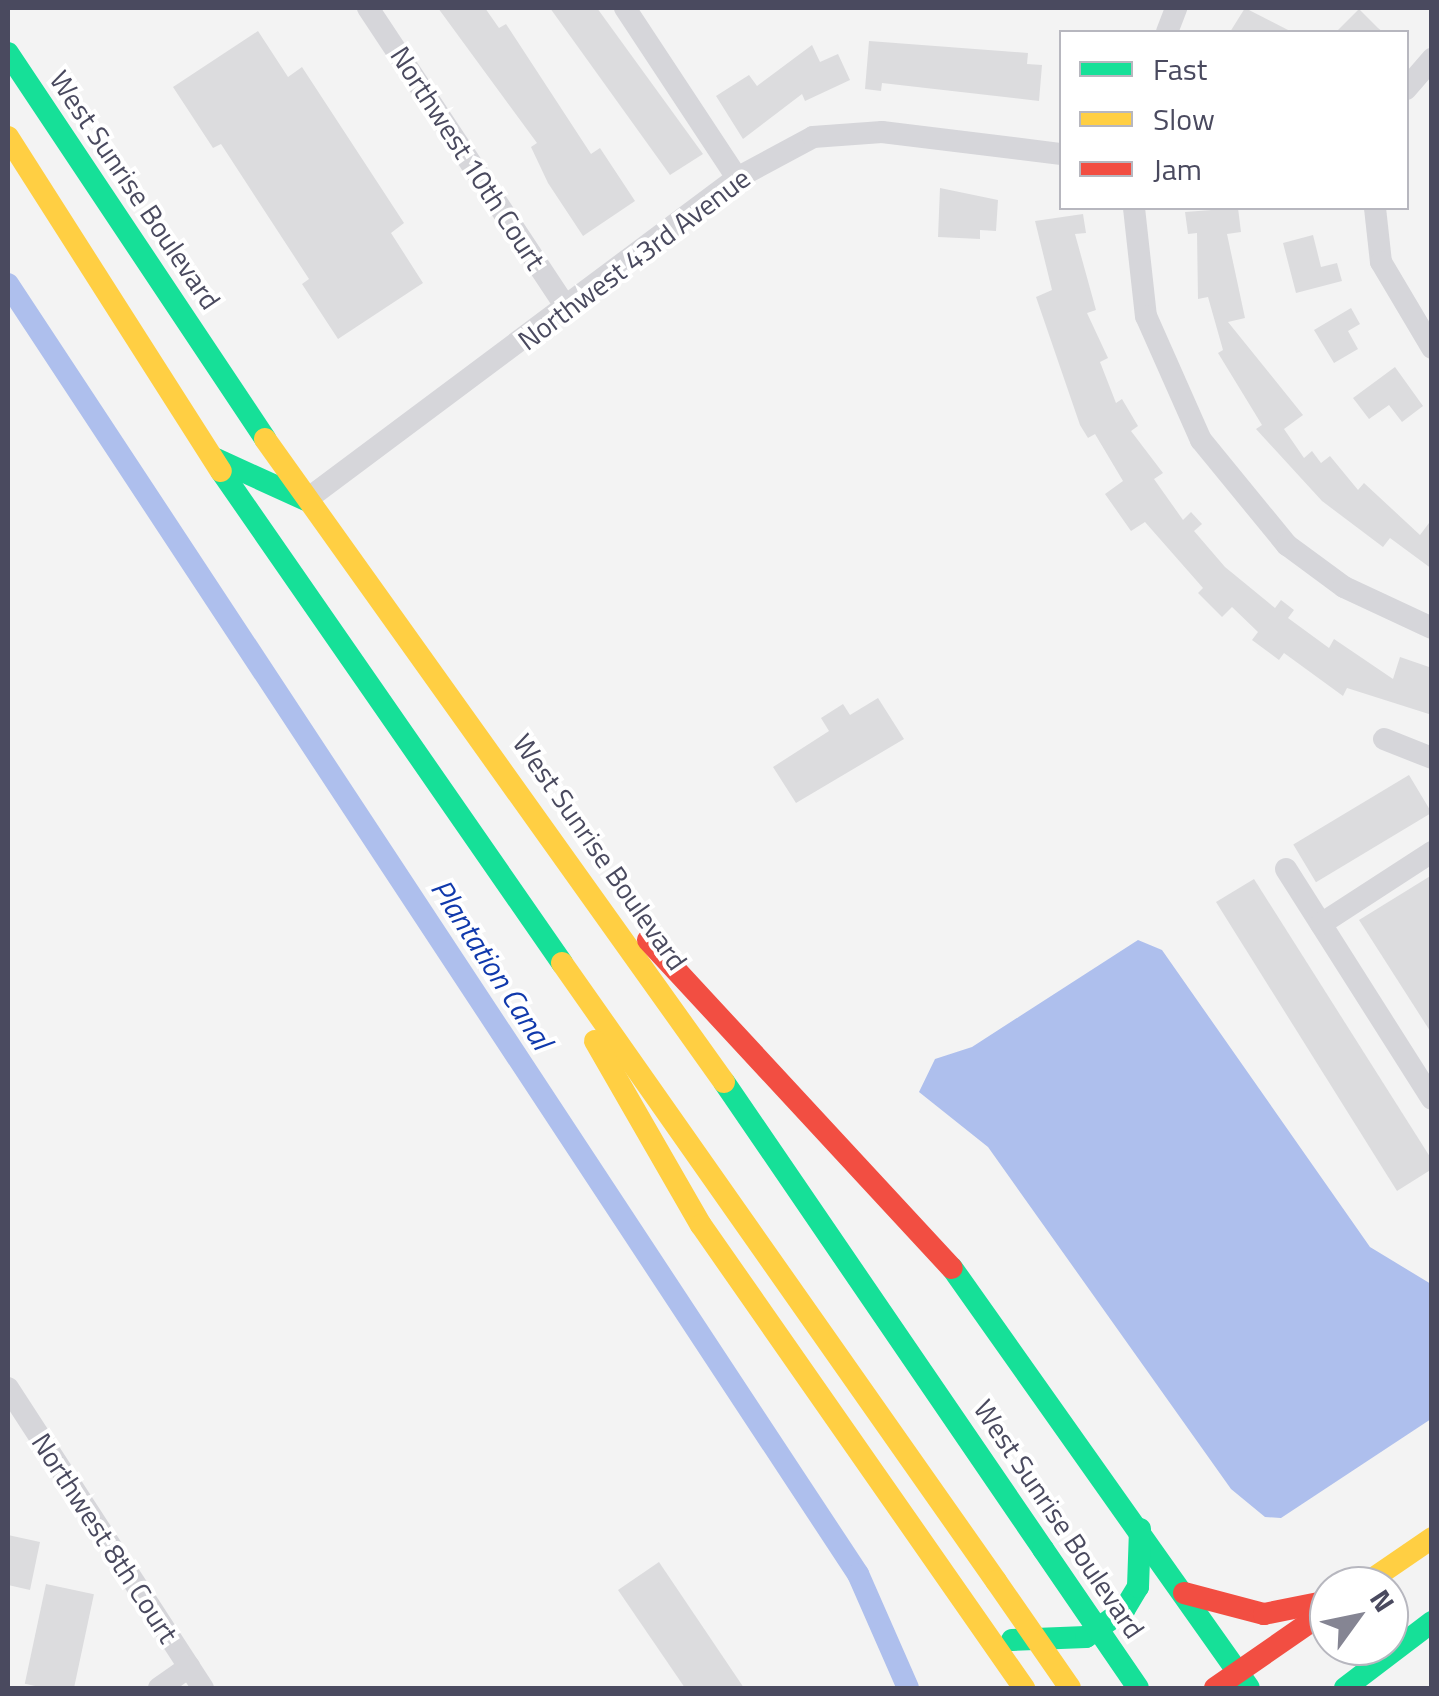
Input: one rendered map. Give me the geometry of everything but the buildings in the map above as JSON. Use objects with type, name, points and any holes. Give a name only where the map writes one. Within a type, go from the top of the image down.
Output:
[{"type":"main road","name":"West Sunrise Boulevard","points":[[8,53],[306,500],[563,847],[1138,1688]]},
{"type":"main road","points":[[8,137],[211,456],[502,880],[753,1225],[1070,1688]]},
{"type":"main road","points":[[211,456],[306,500]]},
{"type":"main road","points":[[563,847],[922,1228],[1140,1527],[1244,1681]]},
{"type":"main road","points":[[502,880],[701,1225],[1019,1685]]},
{"type":"main road","points":[[969,1612],[1012,1640],[1086,1636],[1124,1610],[1138,1587],[1140,1527]]},
{"type":"main road","points":[[1391,1566],[1432,1538]]},
{"type":"main road","points":[[1184,1593],[1264,1614],[1309,1605]]},
{"type":"main road","points":[[1353,1685],[1432,1622]]},
{"type":"main road","points":[[1215,1688],[1244,1681],[1309,1625]]},
{"type":"street","name":"Northwest 10th Court","points":[[368,8],[567,309]]},
{"type":"street","points":[[625,8],[737,178]]},
{"type":"street","points":[[1409,85],[1432,59]]},
{"type":"street","name":"Northwest 43rd Avenue","points":[[306,500],[567,309],[737,178],[813,137],[865,133],[1059,154]]},
{"type":"street","points":[[1134,210],[1146,316],[1172,388],[1244,500],[1287,545],[1344,587],[1432,628]]},
{"type":"street","points":[[1376,210],[1381,262],[1432,348]]},
{"type":"street","points":[[1384,739],[1432,758]]},
{"type":"street","points":[[1321,924],[1432,852]]},
{"type":"street","points":[[1286,870],[1432,1098]]},
{"type":"street","name":"Northwest 8th Court","points":[[8,1388],[204,1688]]},
{"type":"street","points":[[159,1688],[189,1668]]},
{"type":"water","points":[[1138,940],[1162,950],[1370,1247],[1431,1284],[1431,1419],[1281,1518],[1265,1517],[1231,1489],[988,1147],[919,1092],[935,1059],[972,1047]]},
{"type":"waterway","name":"Plantation Canal","points":[[8,284],[858,1574],[908,1688]]},
{"type":"traffic: fast","points":[[8,53],[265,439]]},
{"type":"traffic: fast","points":[[216,459],[306,500]]},
{"type":"traffic: fast","points":[[221,471],[562,963]]},
{"type":"traffic: fast","points":[[724,1082],[1043,1549]]},
{"type":"traffic: fast","points":[[952,1268],[1249,1688]]},
{"type":"traffic: fast","points":[[1012,1640],[1086,1637],[1124,1610],[1138,1587],[1140,1529]]},
{"type":"traffic: fast","points":[[1043,1549],[1138,1688]]},
{"type":"traffic: fast","points":[[1345,1688],[1432,1622]]},
{"type":"traffic: slow","points":[[8,137],[221,471]]},
{"type":"traffic: slow","points":[[265,439],[724,1082]]},
{"type":"traffic: slow","points":[[562,963],[996,1581]]},
{"type":"traffic: slow","points":[[595,1041],[701,1225],[1024,1688]]},
{"type":"traffic: slow","points":[[1391,1566],[1432,1538]]},
{"type":"traffic: slow","points":[[996,1581],[1070,1688]]},
{"type":"traffic: jam","points":[[648,940],[952,1268]]},
{"type":"traffic: jam","points":[[1184,1593],[1264,1614],[1309,1605]]},
{"type":"traffic: jam","points":[[1215,1688],[1309,1623]]}]
